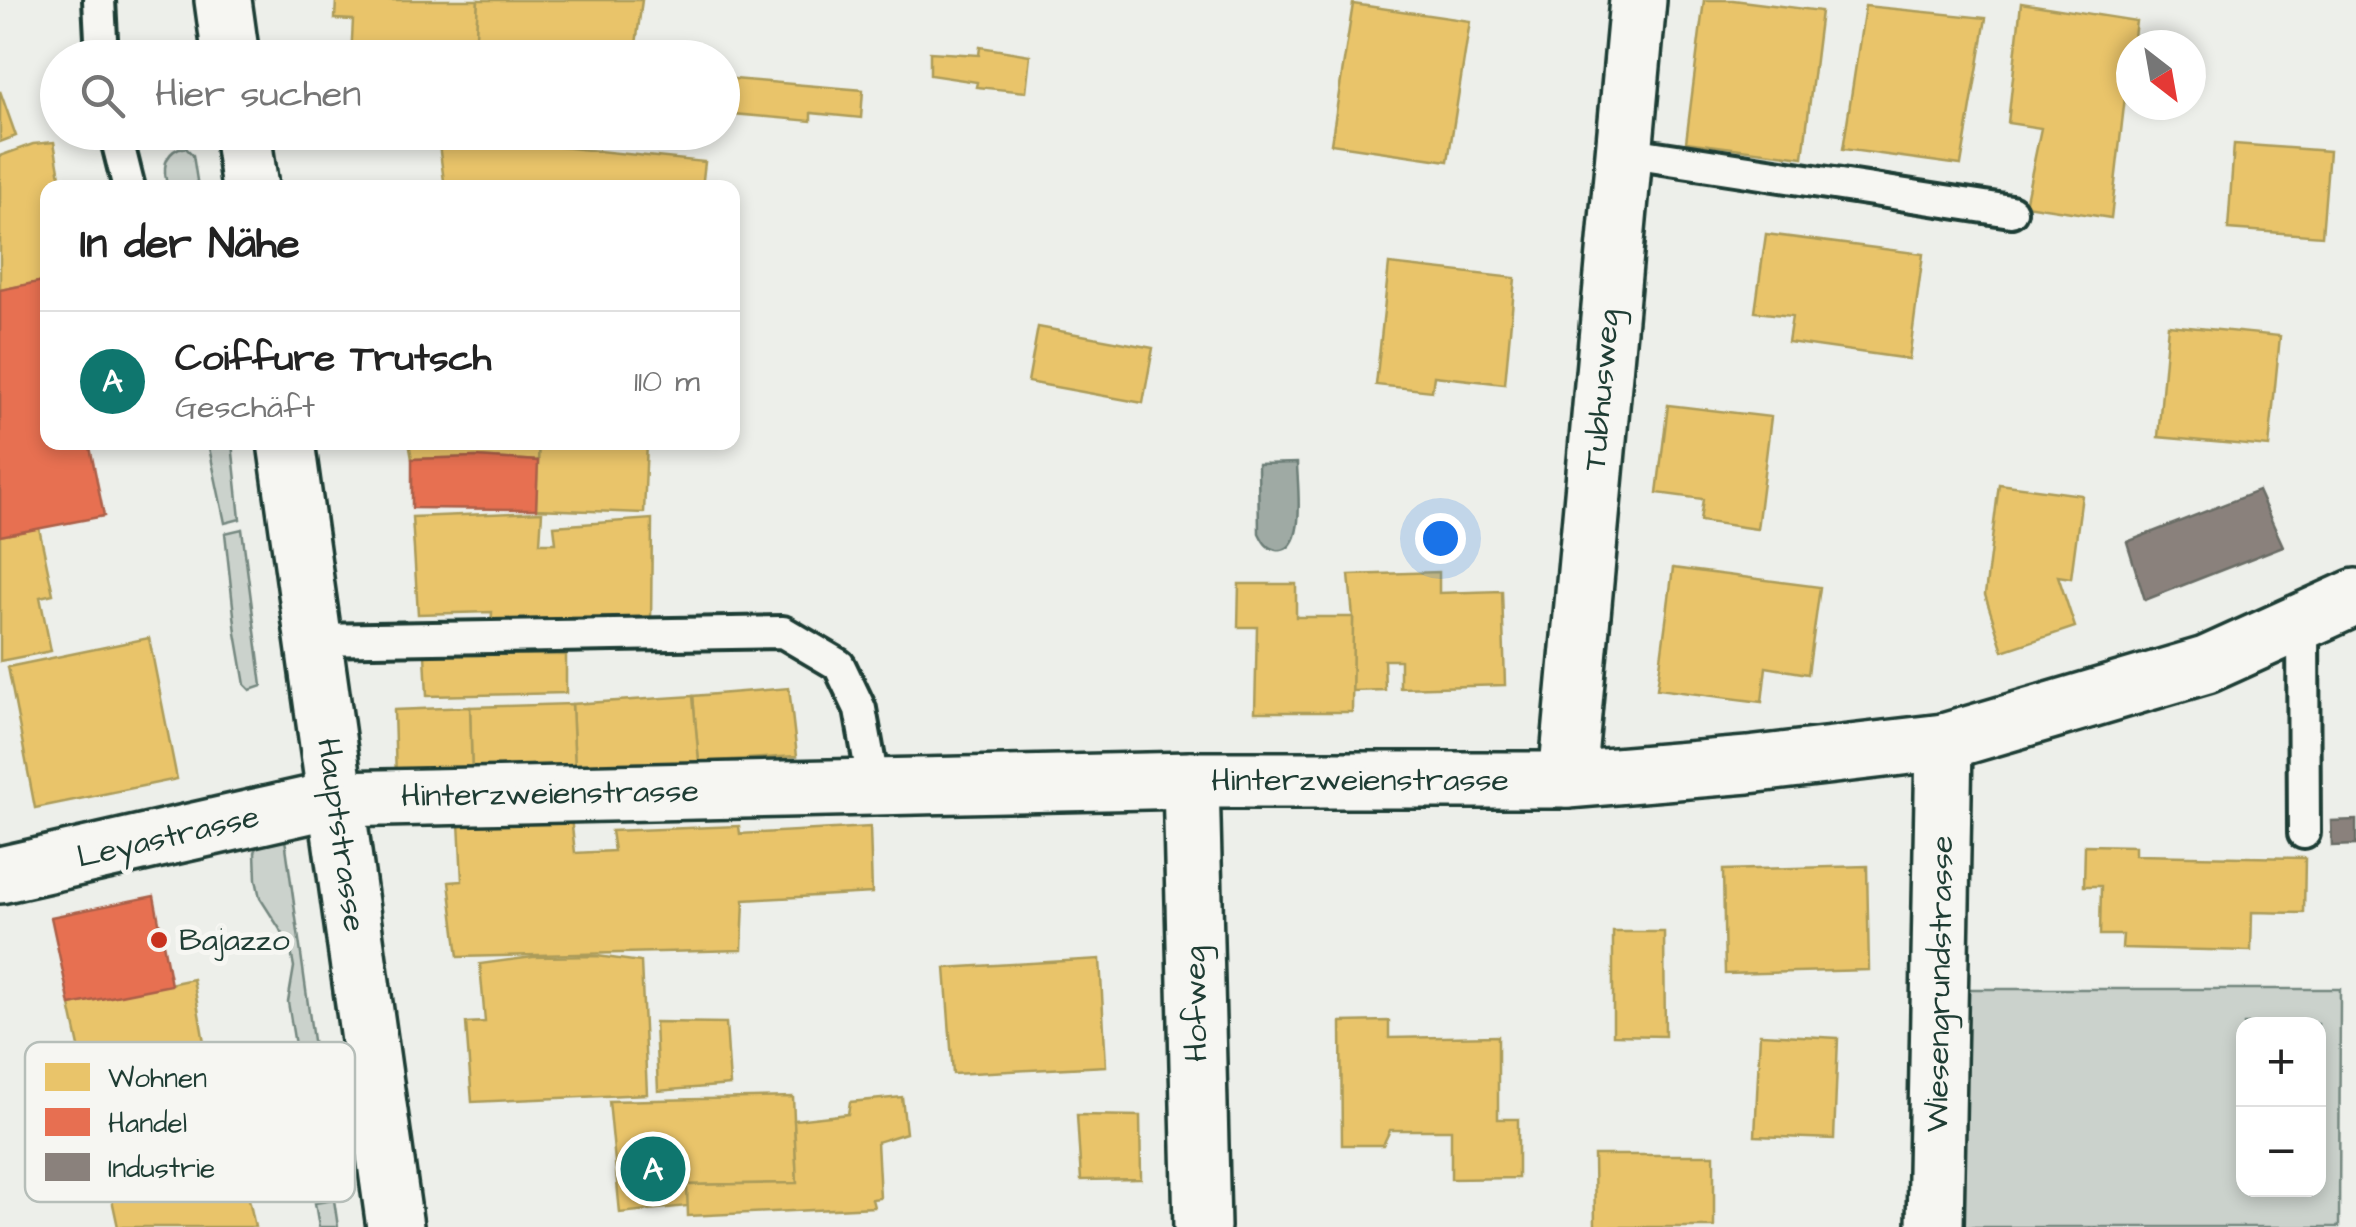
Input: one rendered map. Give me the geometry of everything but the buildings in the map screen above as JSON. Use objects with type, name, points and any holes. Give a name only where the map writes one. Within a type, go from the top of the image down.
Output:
[{"type":"street","points":[[223,0],[229,40]]},
{"type":"street","name":"Tubhusweg","points":[[1567,780],[1638,0]]},
{"type":"street","points":[[245,150],[249,180]]},
{"type":"street","name":"Hauptstrasse","points":[[287,450],[395,1227]]},
{"type":"street","name":"Hinterzweienstrasse","points":[[336,799],[1191,780],[1567,780],[1748,765],[1944,742],[2206,665],[2356,597]]},
{"type":"street","name":"Wiesengrundstrasse","points":[[1935,1227],[1944,742]]},
{"type":"street","name":"Hofweg","points":[[1191,780],[1202,1227]]},
{"type":"street","name":"Leyastrasse","points":[[0,875],[336,799]]},
{"type":"lane","points":[[98,0],[101,40]]},
{"type":"lane","points":[[120,150],[128,180]]},
{"type":"lane","points":[[1624,152],[2011,211]]},
{"type":"lane","points":[[2303,621],[2304,832]]},
{"type":"lane","points":[[315,640],[783,632],[839,665],[860,709],[874,788]]},
{"type":"shaded area","points":[[176,150],[188,150],[193,155],[197,180],[166,180],[169,155]]},
{"type":"shaded area","points":[[209,450],[233,450],[240,519],[225,523]]},
{"type":"shaded area","points":[[1297,463],[1297,530],[1286,549],[1276,550],[1267,546],[1259,533],[1258,464]]},
{"type":"shaded area","points":[[242,529],[262,686],[250,690],[245,685],[236,633],[225,533]]},
{"type":"shaded area","points":[[284,832],[313,1042],[295,1042],[288,1002],[294,967],[290,945],[260,898],[256,879],[255,852],[263,835]]},
{"type":"shaded area","points":[[1965,989],[2340,989],[2339,1227],[1964,1227]]},
{"type":"shaded area","points":[[334,1202],[338,1227],[319,1227],[315,1203]]},
{"type":"place","name":"Bajazzo","points":[[159,940]]},
{"type":"place","name":"Coiffure Trutsch","points":[[653,1169]]}]
